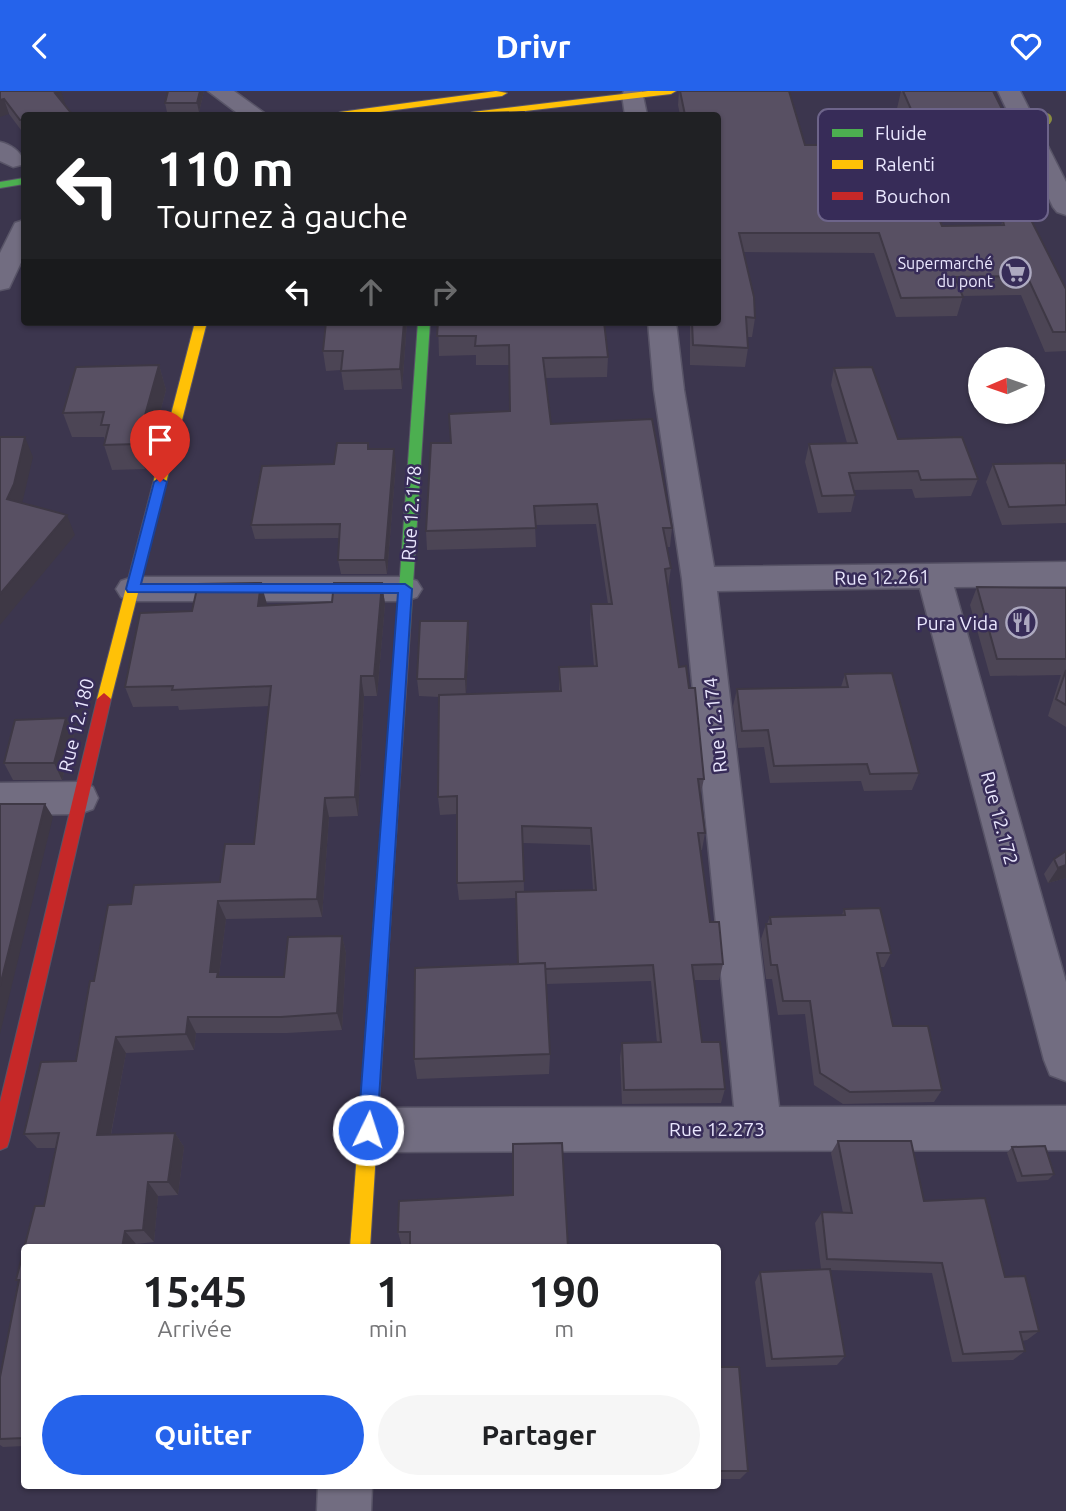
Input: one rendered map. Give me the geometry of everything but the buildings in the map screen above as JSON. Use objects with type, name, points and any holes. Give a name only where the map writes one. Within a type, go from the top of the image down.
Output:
[{"type":"street","points":[[219,91],[250,112]]},
{"type":"street","points":[[521,112],[634,105],[671,91]]},
{"type":"street","points":[[1009,91],[1018,109]]},
{"type":"street","points":[[361,112],[503,92]]},
{"type":"street","points":[[0,185],[12,162]]},
{"type":"street","points":[[1048,170],[1066,207]]},
{"type":"street","points":[[0,282],[21,235]]},
{"type":"street","name":"Rue 12.180","points":[[1,1131],[79,798],[200,326]]},
{"type":"street","name":"Rue 12.178","points":[[360,1244],[424,326]]},
{"type":"street","name":"Rue 12.174","points":[[662,326],[669,390],[699,579],[758,1129]]},
{"type":"street","name":"Rue 12.261","points":[[699,579],[1066,574]]},
{"type":"street","name":"Rue 12.172","points":[[934,576],[1066,1060]]},
{"type":"street","points":[[133,589],[405,589]]},
{"type":"street","points":[[0,799],[79,798]]},
{"type":"street","name":"Rue 12.273","points":[[368,1130],[1066,1128]]},
{"type":"street","points":[[344,1511],[345,1489]]},
{"type":"traffic: fast","points":[[0,185],[21,182]]},
{"type":"traffic: fast","points":[[402,646],[424,326]]},
{"type":"traffic: slow","points":[[497,112],[671,91]]},
{"type":"traffic: slow","points":[[362,112],[502,93]]},
{"type":"traffic: slow","points":[[104,699],[200,326]]},
{"type":"traffic: slow","points":[[360,1244],[385,880]]},
{"type":"traffic: jam","points":[[385,880],[402,646]]},
{"type":"traffic: jam","points":[[0,1141],[104,699]]},
{"type":"place","name":"Supermarché du pont","points":[[1016,272]]},
{"type":"place","name":"Pura Vida","points":[[1021,623]]},
{"type":"route","points":[[160,482],[133,589],[405,589],[368,1130]]}]
